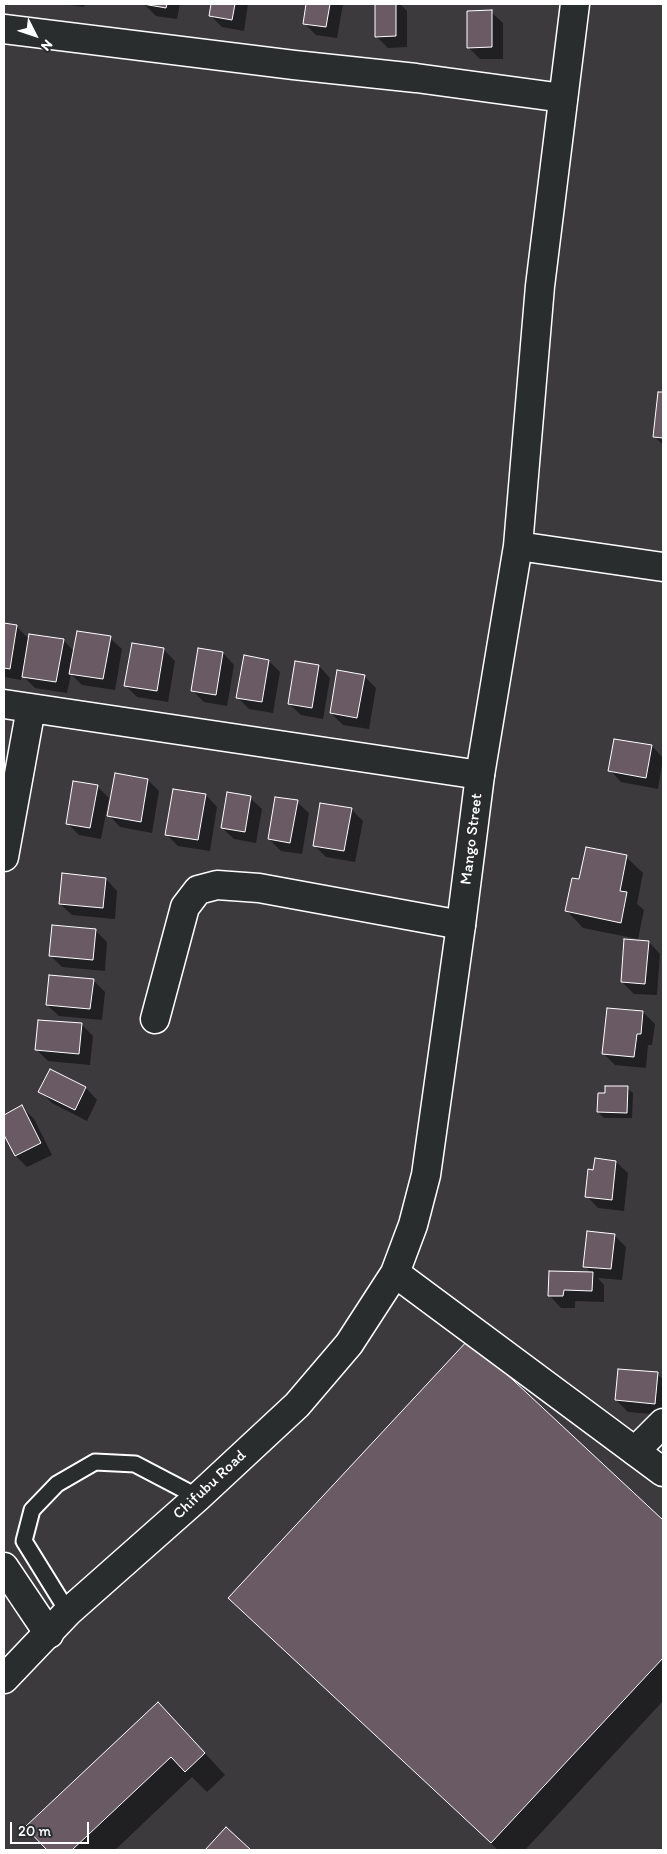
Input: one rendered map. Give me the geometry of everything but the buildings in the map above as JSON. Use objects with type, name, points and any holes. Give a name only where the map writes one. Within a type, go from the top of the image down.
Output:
[{"type":"street","name":"Mango Street","points":[[394,1273],[413,1225],[426,1175],[480,775],[518,546],[540,286],[575,4]]},
{"type":"street","points":[[4,29],[284,64],[416,78],[563,98]]},
{"type":"street","points":[[518,546],[663,567]]},
{"type":"street","points":[[4,704],[480,775]]},
{"type":"street","points":[[4,857],[31,708]]},
{"type":"street","points":[[155,1019],[185,907],[198,890],[217,885],[259,888],[461,925]]},
{"type":"street","points":[[394,1273],[663,1472]]},
{"type":"street","name":"Chifubu Road","points":[[4,1679],[68,1612],[198,1497],[296,1405],[349,1344],[394,1273]]},
{"type":"street","points":[[635,1451],[663,1423]]},
{"type":"street","points":[[4,1567],[49,1634]]},
{"type":"lane","points":[[68,1612],[24,1541],[32,1510],[57,1484],[95,1462],[135,1464],[198,1497]]}]
